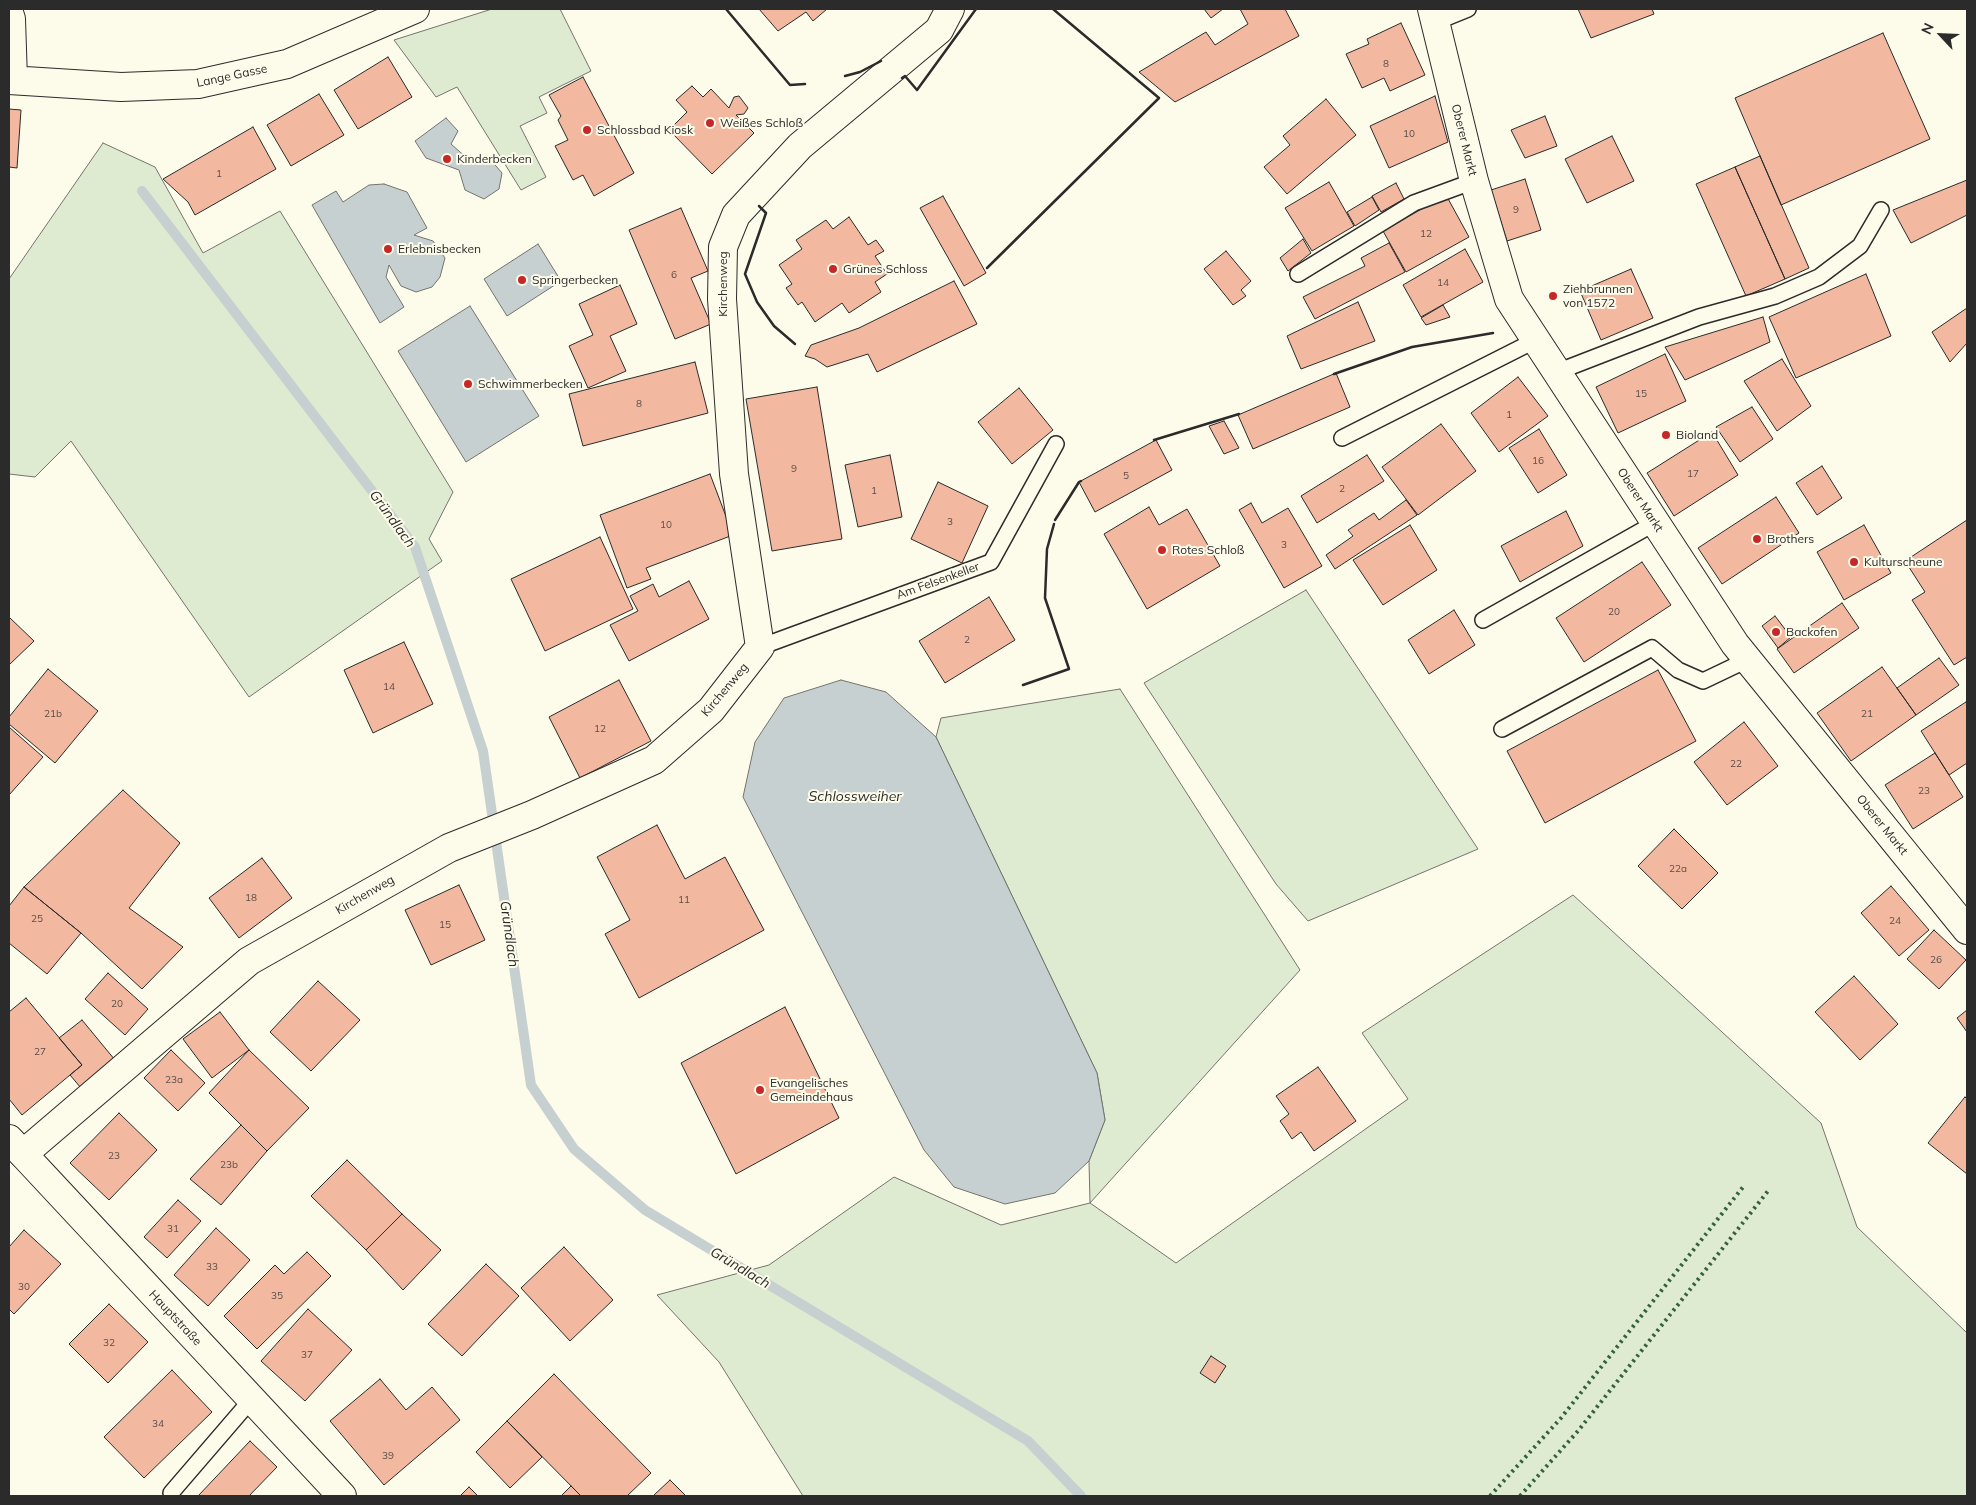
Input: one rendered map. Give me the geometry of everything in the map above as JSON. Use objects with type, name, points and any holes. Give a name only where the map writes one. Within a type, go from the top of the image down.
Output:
[{"type":"street","name":"Lange Gasse","points":[[11,80],[121,87],[198,84],[287,64],[414,9]]},
{"type":"street","name":"Kirchenweg","points":[[16,1147],[249,961],[449,848],[532,815],[654,760],[711,710],[760,647],[734,474],[722,299],[723,246],[736,215],[800,146],[939,30],[950,9]]},
{"type":"street","points":[[9,13],[11,19],[11,80]]},
{"type":"street","name":"Oberer Markt","points":[[1434,15],[1474,182],[1509,298],[1735,644],[1967,930]]},
{"type":"street","name":"Hauptstraße","points":[[16,1147],[342,1496]]},
{"type":"lane","points":[[1434,15],[1468,9]]},
{"type":"lane","points":[[1298,274],[1414,203],[1474,182]]},
{"type":"lane","points":[[1557,372],[1699,317],[1775,296],[1819,277],[1860,246],[1881,210]]},
{"type":"lane","points":[[1342,438],[1536,340]]},
{"type":"lane","name":"Am Felsenkeller","points":[[760,647],[991,562],[1056,444]]},
{"type":"lane","points":[[1483,620],[1655,523]]},
{"type":"lane","points":[[1502,729],[1652,648],[1678,670],[1704,681],[1748,660]]},
{"type":"lane","points":[[171,1493],[251,1400]]},
{"type":"green space","points":[[492,9],[560,9],[591,71],[539,97],[547,113],[520,126],[546,177],[521,190],[457,87],[436,97],[394,40]]},
{"type":"green space","points":[[103,143],[155,167],[203,253],[280,211],[453,492],[429,539],[442,561],[249,697],[71,441],[35,477],[9,474],[9,279]]},
{"type":"green space","points":[[1306,590],[1478,849],[1308,921],[1276,884],[1144,683]]},
{"type":"green space","points":[[1120,689],[1300,970],[1090,1203],[1089,1161],[1105,1120],[1097,1073],[936,737],[941,718]]},
{"type":"green space","points":[[1573,895],[1821,1123],[1857,1227],[1967,1333],[1967,1496],[803,1496],[719,1362],[657,1295],[769,1265],[894,1177],[1001,1225],[1090,1203],[1176,1263],[1408,1099],[1362,1033]]},
{"type":"water","name":"Kinderbecken","points":[[446,118],[458,131],[451,144],[468,159],[490,159],[502,173],[499,189],[484,199],[465,190],[459,170],[426,158],[415,141]]},
{"type":"water","name":"Erlebnisbecken","points":[[384,184],[407,192],[427,228],[414,235],[433,241],[445,258],[440,277],[432,287],[416,292],[401,286],[389,265],[386,277],[404,307],[380,323],[312,205],[336,191],[343,202],[369,185]]},
{"type":"water","name":"Springerbecken","points":[[538,244],[561,281],[507,316],[484,279]]},
{"type":"water","name":"Schwimmerbecken","points":[[470,306],[539,416],[466,462],[398,351]]},
{"type":"water","name":"Schlossweiher","points":[[841,680],[886,692],[936,737],[1097,1073],[1105,1120],[1089,1161],[1055,1193],[1005,1204],[954,1187],[924,1150],[743,797],[755,742],[784,698]]},
{"type":"building","points":[[759,9],[827,9],[813,21],[806,12],[778,31]]},
{"type":"building","points":[[1204,9],[1223,9],[1211,18]]},
{"type":"building","points":[[1240,9],[1285,9],[1299,36],[1175,102],[1139,72],[1206,32],[1215,45],[1248,24]]},
{"type":"building","points":[[1578,9],[1652,9],[1654,14],[1591,38]]},
{"type":"building","points":[[1401,23],[1425,75],[1390,91],[1384,78],[1362,88],[1346,54],[1369,44],[1367,39]]},
{"type":"building","points":[[1883,33],[1930,139],[1781,205],[1735,98]]},
{"type":"building","points":[[388,57],[412,97],[358,129],[334,90]]},
{"type":"building","name":"Schlossbad Kiosk","points":[[583,77],[634,173],[594,196],[583,175],[573,180],[555,146],[568,140],[558,120],[561,116],[549,95]]},
{"type":"building","name":"Weißes Schloß","points":[[692,86],[703,97],[711,89],[729,108],[734,97],[739,96],[748,108],[744,114],[736,115],[754,133],[712,174],[669,130],[687,112],[676,100]]},
{"type":"building","points":[[319,94],[344,135],[291,166],[267,125]]},
{"type":"building","points":[[1435,96],[1448,142],[1389,168],[1370,126]]},
{"type":"building","points":[[1326,99],[1356,135],[1287,194],[1264,167],[1290,145],[1283,136]]},
{"type":"building","points":[[9,109],[21,110],[17,168],[9,167]]},
{"type":"building","points":[[1545,116],[1557,146],[1525,158],[1511,130]]},
{"type":"building","points":[[253,127],[276,169],[195,215],[188,202],[163,179]]},
{"type":"building","points":[[1612,136],[1634,181],[1587,203],[1565,159]]},
{"type":"building","points":[[1760,156],[1809,268],[1785,279],[1735,167]]},
{"type":"building","points":[[1735,167],[1785,279],[1746,296],[1696,184]]},
{"type":"building","points":[[1525,179],[1541,230],[1507,241],[1491,190]]},
{"type":"building","points":[[1967,180],[1967,215],[1911,243],[1893,210]]},
{"type":"building","points":[[1329,182],[1354,226],[1312,251],[1285,208]]},
{"type":"building","points":[[1396,183],[1404,199],[1381,212],[1372,196]]},
{"type":"building","points":[[1446,195],[1469,237],[1406,272],[1383,231]]},
{"type":"building","points":[[943,196],[986,273],[964,286],[920,208]]},
{"type":"building","points":[[1372,197],[1379,210],[1355,226],[1347,212]]},
{"type":"building","points":[[681,208],[708,271],[691,278],[711,324],[675,339],[629,230]]},
{"type":"building","name":"Grünes Schloss","points":[[849,217],[868,245],[876,240],[884,251],[875,256],[887,274],[875,282],[881,292],[849,313],[842,303],[815,322],[802,302],[798,305],[786,288],[792,284],[779,265],[802,249],[796,240],[826,220],[833,229]]},
{"type":"building","points":[[1303,239],[1311,253],[1288,271],[1280,258]]},
{"type":"building","points":[[1389,243],[1405,272],[1315,319],[1303,297],[1365,266],[1361,258]]},
{"type":"building","points":[[1465,249],[1483,282],[1421,317],[1403,285]]},
{"type":"building","points":[[1226,251],[1251,281],[1241,290],[1246,296],[1233,305],[1204,269]]},
{"type":"building","points":[[1631,269],[1653,318],[1601,340],[1580,291]]},
{"type":"building","points":[[1866,274],[1891,336],[1796,378],[1769,317]]},
{"type":"building","points":[[954,281],[977,324],[877,372],[868,354],[827,367],[815,359],[805,356],[811,345],[859,328]]},
{"type":"building","points":[[620,285],[637,324],[610,336],[626,371],[588,388],[569,346],[593,335],[579,304]]},
{"type":"building","points":[[1358,302],[1375,341],[1301,369],[1287,336]]},
{"type":"building","points":[[1443,305],[1450,317],[1426,325],[1421,318]]},
{"type":"building","points":[[1967,308],[1967,343],[1950,362],[1932,332]]},
{"type":"building","points":[[1763,317],[1770,342],[1685,380],[1665,347]]},
{"type":"building","points":[[1665,354],[1686,401],[1618,433],[1596,387]]},
{"type":"building","points":[[1782,359],[1811,406],[1777,431],[1744,381]]},
{"type":"building","points":[[695,362],[708,413],[583,446],[569,394]]},
{"type":"building","points":[[1336,373],[1350,407],[1253,449],[1238,415]]},
{"type":"building","points":[[1518,377],[1548,416],[1499,452],[1471,413]]},
{"type":"building","points":[[817,387],[842,539],[772,551],[746,399]]},
{"type":"building","points":[[1019,388],[1053,430],[1012,464],[978,422]]},
{"type":"building","points":[[1752,407],[1773,439],[1740,462],[1716,427]]},
{"type":"building","points":[[1224,421],[1239,448],[1224,454],[1209,426]]},
{"type":"building","points":[[1441,424],[1476,471],[1418,515],[1382,467]]},
{"type":"building","points":[[1539,429],[1567,475],[1538,493],[1509,448]]},
{"type":"building","points":[[1712,432],[1738,475],[1674,516],[1647,473]]},
{"type":"building","points":[[1156,440],[1172,470],[1095,512],[1079,482]]},
{"type":"building","points":[[890,455],[902,517],[858,527],[845,465]]},
{"type":"building","points":[[1367,455],[1384,481],[1317,523],[1301,496]]},
{"type":"building","points":[[1822,466],[1842,498],[1817,515],[1796,483]]},
{"type":"building","points":[[710,474],[733,535],[646,568],[651,579],[627,588],[600,515]]},
{"type":"building","points":[[938,482],[988,506],[962,563],[911,539]]},
{"type":"building","points":[[1776,497],[1799,533],[1722,584],[1698,548]]},
{"type":"building","points":[[1406,500],[1417,515],[1335,569],[1326,555],[1353,536],[1348,530],[1374,513],[1379,520]]},
{"type":"building","points":[[1251,503],[1262,523],[1288,508],[1322,566],[1284,588],[1239,510]]},
{"type":"building","name":"Rotes Schloß","points":[[1149,507],[1159,525],[1187,509],[1220,566],[1147,609],[1104,534]]},
{"type":"building","points":[[1566,511],[1583,546],[1520,582],[1501,546]]},
{"type":"building","points":[[1967,520],[1967,657],[1954,665],[1912,600],[1925,592],[1905,561]]},
{"type":"building","points":[[1410,525],[1437,570],[1383,605],[1353,560]]},
{"type":"building","name":"Kulturscheune","points":[[1864,525],[1891,573],[1844,600],[1817,552]]},
{"type":"building","points":[[600,537],[633,609],[545,651],[511,579]]},
{"type":"building","points":[[1642,562],[1671,605],[1584,662],[1556,618]]},
{"type":"building","points":[[689,581],[709,619],[629,661],[610,625],[638,611],[630,596],[653,584],[659,597]]},
{"type":"building","points":[[989,597],[1015,640],[945,683],[919,641]]},
{"type":"building","points":[[1842,603],[1859,628],[1794,673],[1777,649]]},
{"type":"building","points":[[1454,610],[1475,645],[1429,674],[1408,640]]},
{"type":"building","name":"Backofen","points":[[1775,616],[1791,637],[1778,648],[1762,626]]},
{"type":"building","points":[[9,617],[34,641],[9,665]]},
{"type":"building","points":[[404,642],[433,704],[373,733],[344,670]]},
{"type":"building","points":[[1939,658],[1959,685],[1916,715],[1897,688]]},
{"type":"building","points":[[1882,667],[1916,715],[1851,761],[1817,713]]},
{"type":"building","points":[[48,669],[98,711],[55,763],[9,724],[9,717]]},
{"type":"building","points":[[1658,670],[1696,741],[1545,823],[1507,751]]},
{"type":"building","points":[[619,680],[651,741],[580,778],[549,717]]},
{"type":"building","points":[[1966,702],[1967,763],[1949,775],[1921,731]]},
{"type":"building","points":[[1744,722],[1778,766],[1727,805],[1694,762]]},
{"type":"building","points":[[9,727],[43,757],[9,795]]},
{"type":"building","points":[[1935,753],[1963,797],[1913,829],[1885,785]]},
{"type":"building","points":[[123,790],[180,843],[129,908],[183,947],[142,989],[81,933],[24,887]]},
{"type":"building","points":[[657,825],[685,879],[725,857],[764,930],[639,998],[605,934],[630,920],[597,857]]},
{"type":"building","points":[[1674,829],[1718,873],[1682,909],[1638,866]]},
{"type":"building","points":[[262,858],[292,898],[239,938],[209,898]]},
{"type":"building","points":[[459,885],[485,940],[431,965],[405,910]]},
{"type":"building","points":[[1891,886],[1929,930],[1899,956],[1861,913]]},
{"type":"building","points":[[24,887],[81,933],[47,974],[9,943],[9,906]]},
{"type":"building","points":[[1934,930],[1966,960],[1939,989],[1907,959]]},
{"type":"building","points":[[108,973],[148,1009],[125,1035],[85,999]]},
{"type":"building","points":[[1854,976],[1898,1024],[1860,1060],[1815,1012]]},
{"type":"building","points":[[318,981],[360,1020],[311,1071],[270,1032]]},
{"type":"building","points":[[26,998],[82,1065],[22,1115],[9,1099],[9,1012]]},
{"type":"building","name":"Evangelisches Gemeindehaus","points":[[785,1007],[839,1118],[736,1174],[681,1063]]},
{"type":"building","points":[[1967,1010],[1967,1032],[1957,1018]]},
{"type":"building","points":[[220,1012],[249,1050],[212,1078],[183,1039]]},
{"type":"building","points":[[82,1020],[115,1060],[81,1088],[70,1075],[82,1065],[59,1038]]},
{"type":"building","points":[[171,1050],[205,1083],[178,1111],[144,1078]]},
{"type":"building","points":[[249,1050],[309,1108],[267,1151],[209,1093]]},
{"type":"building","points":[[1318,1067],[1356,1121],[1314,1151],[1301,1132],[1292,1139],[1280,1121],[1289,1114],[1276,1096]]},
{"type":"building","points":[[1965,1097],[1967,1099],[1967,1174],[1928,1143]]},
{"type":"building","points":[[119,1113],[157,1150],[109,1200],[70,1163]]},
{"type":"building","points":[[241,1125],[267,1151],[221,1205],[190,1179]]},
{"type":"building","points":[[347,1160],[402,1214],[366,1250],[311,1196]]},
{"type":"building","points":[[178,1200],[201,1221],[167,1258],[144,1237]]},
{"type":"building","points":[[402,1214],[441,1250],[403,1290],[366,1250]]},
{"type":"building","points":[[216,1228],[250,1260],[208,1306],[174,1275]]},
{"type":"building","points":[[24,1230],[61,1264],[14,1314],[9,1309],[9,1247]]},
{"type":"building","points":[[564,1247],[613,1300],[570,1341],[521,1288]]},
{"type":"building","points":[[307,1252],[331,1276],[257,1349],[224,1316],[275,1265],[284,1274]]},
{"type":"building","points":[[486,1264],[519,1296],[462,1356],[428,1324]]},
{"type":"building","points":[[109,1304],[148,1342],[108,1383],[69,1344]]},
{"type":"building","points":[[308,1309],[352,1350],[305,1401],[261,1361]]},
{"type":"building","points":[[1211,1356],[1226,1366],[1215,1383],[1200,1373]]},
{"type":"building","points":[[172,1370],[212,1412],[144,1478],[104,1437]]},
{"type":"building","points":[[554,1374],[651,1473],[627,1496],[581,1496],[507,1421]]},
{"type":"building","points":[[380,1379],[406,1410],[432,1387],[460,1420],[384,1485],[330,1421]]},
{"type":"building","points":[[507,1421],[542,1457],[510,1488],[476,1452]]},
{"type":"building","points":[[250,1441],[277,1467],[249,1496],[198,1496]]},
{"type":"building","points":[[670,1480],[686,1496],[653,1496]]},
{"type":"building","points":[[571,1486],[581,1496],[561,1496]]},
{"type":"building","points":[[469,1487],[478,1496],[460,1496]]},
{"type":"waterway","name":"Gründlach","points":[[142,191],[415,547],[483,751],[531,1085],[574,1149],[645,1210],[1028,1441],[1081,1496]]},
{"type":"hedge","points":[[1490,1496],[1561,1418],[1743,1187]]},
{"type":"hedge","points":[[1520,1496],[1578,1431],[1768,1191]]},
{"type":"wall","points":[[726,9],[790,85],[805,84]]},
{"type":"wall","points":[[902,78],[905,76],[917,90],[976,9]]},
{"type":"wall","points":[[987,268],[1159,98],[1053,9]]},
{"type":"wall","points":[[845,76],[860,72],[881,61]]},
{"type":"wall","points":[[759,206],[766,213],[745,274],[757,302],[774,326],[795,344]]},
{"type":"wall","points":[[1334,374],[1412,347],[1493,333]]},
{"type":"wall","points":[[1154,440],[1239,414]]},
{"type":"wall","points":[[1055,520],[1081,481]]},
{"type":"wall","points":[[1023,685],[1069,669],[1045,598],[1047,549],[1054,524]]},
{"type":"place","name":"Weißes Schloß","points":[[710,123]]},
{"type":"place","name":"Schlossbad Kiosk","points":[[587,130]]},
{"type":"place","name":"Kinderbecken","points":[[447,159]]},
{"type":"place","name":"Erlebnisbecken","points":[[388,249]]},
{"type":"place","name":"Grünes Schloss","points":[[833,269]]},
{"type":"place","name":"Springerbecken","points":[[522,280]]},
{"type":"place","name":"Ziehbrunnen von 1572","points":[[1553,296]]},
{"type":"place","name":"Schwimmerbecken","points":[[468,384]]},
{"type":"place","name":"Bioland","points":[[1666,435]]},
{"type":"place","name":"Brothers","points":[[1757,539]]},
{"type":"place","name":"Rotes Schloß","points":[[1162,550]]},
{"type":"place","name":"Kulturscheune","points":[[1854,562]]},
{"type":"place","name":"Backofen","points":[[1776,632]]},
{"type":"place","name":"Evangelisches Gemeindehaus","points":[[760,1090]]}]
